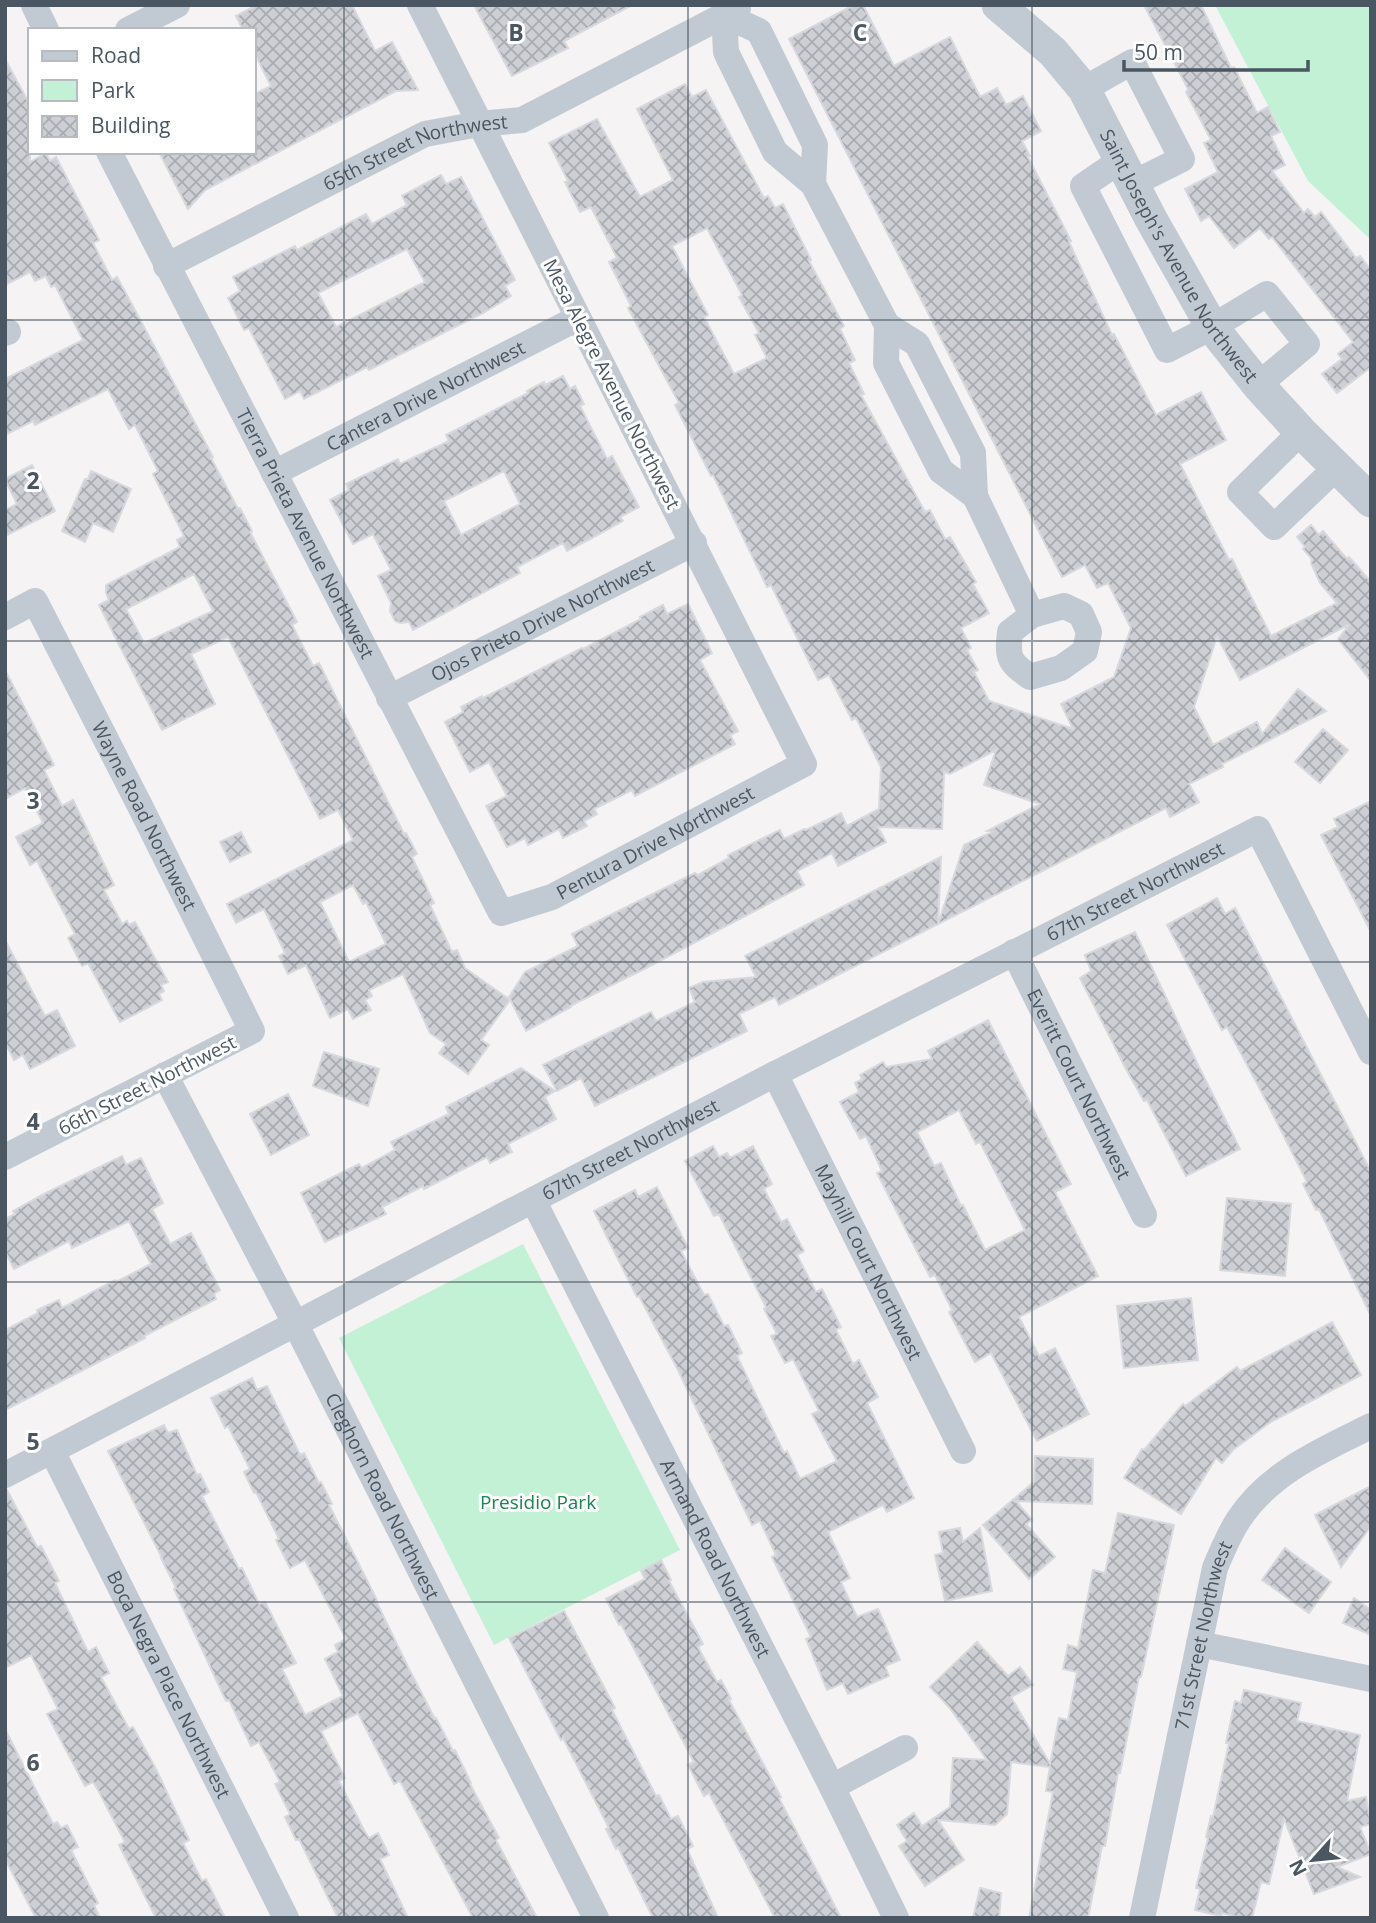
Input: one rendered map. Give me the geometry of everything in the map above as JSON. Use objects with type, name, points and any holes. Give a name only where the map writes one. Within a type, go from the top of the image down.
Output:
[{"type":"street","points":[[34,5],[45,28]]},
{"type":"street","points":[[132,28],[177,5]]},
{"type":"street","name":"Mesa Alegre Avenue Northwest","points":[[420,5],[804,764]]},
{"type":"street","name":"Saint Joseph's Avenue Northwest","points":[[998,5],[1053,52],[1084,89],[1151,219],[1212,327],[1301,432],[1371,501]]},
{"type":"street","points":[[734,10],[726,52],[775,152],[813,184],[887,325],[886,363],[941,471],[975,496]]},
{"type":"street","points":[[734,10],[759,32],[814,145],[813,184]]},
{"type":"street","name":"65th Street Northwest","points":[[166,265],[425,134],[479,124],[522,120],[734,10]]},
{"type":"street","points":[[1084,89],[1132,62],[1182,159],[1083,186],[1167,350],[1267,294],[1307,344],[1258,384]]},
{"type":"street","name":"Tierra Prieta Avenue Northwest","points":[[110,154],[501,913]]},
{"type":"street","name":"Cantera Drive Northwest","points":[[274,473],[578,318]]},
{"type":"street","points":[[887,325],[917,344],[973,453],[975,496],[1032,615]]},
{"type":"street","points":[[1301,432],[1240,492],[1274,527],[1336,467]]},
{"type":"street","name":"Ojos Prieto Drive Northwest","points":[[389,698],[694,543]]},
{"type":"street","name":"Wayne Road Northwest","points":[[5,617],[35,601],[141,806],[252,1031]]},
{"type":"street","name":"Pentura Drive Northwest","points":[[501,913],[552,897],[804,764]]},
{"type":"street","name":"67th Street Northwest","points":[[5,1475],[775,1074],[1258,829],[1371,1052]]},
{"type":"street","name":"Everitt Court Northwest","points":[[1014,952],[1144,1215]]},
{"type":"street","name":"66th Street Northwest","points":[[5,1157],[252,1031]]},
{"type":"street","name":"Mayhill Court Northwest","points":[[775,1074],[962,1451]]},
{"type":"street","name":"Cleghorn Road Northwest","points":[[165,1075],[295,1323],[596,1918]]},
{"type":"street","name":"Armand Road Northwest","points":[[533,1200],[896,1918]]},
{"type":"street","name":"71st Street Northwest","points":[[1142,1918],[1215,1567],[1226,1541],[1240,1517],[1273,1482],[1294,1466],[1371,1426]]},
{"type":"street","name":"Boca Negra Place Northwest","points":[[52,1451],[286,1918]]},
{"type":"street","points":[[1199,1644],[1371,1679]]},
{"type":"street","points":[[832,1787],[905,1748]]},
{"type":"green space","points":[[1215,5],[1371,5],[1371,240],[1308,181]]},
{"type":"green space","name":"Presidio Park","points":[[523,1244],[680,1550],[494,1645],[339,1338]]},
{"type":"building","points":[[257,5],[352,5],[375,51],[392,42],[418,90],[396,91],[332,124],[205,190],[188,209],[160,154],[256,154],[256,93],[271,86],[256,56],[256,28],[242,28],[236,16]]},
{"type":"building","points":[[474,5],[632,5],[564,41],[568,48],[512,76]]},
{"type":"building","points":[[854,5],[863,5],[894,66],[950,37],[980,97],[997,88],[1006,105],[1023,96],[1041,131],[1022,141],[1030,156],[1028,157],[1071,241],[1069,242],[1112,335],[1114,334],[1156,415],[1201,392],[1226,440],[1180,464],[1271,636],[1337,603],[1320,583],[1311,563],[1312,559],[1297,537],[1311,525],[1319,535],[1323,531],[1371,582],[1371,681],[1338,639],[1350,624],[1240,680],[1217,636],[1194,707],[1213,745],[1257,722],[1262,734],[1298,689],[1326,711],[1222,764],[1223,767],[1189,784],[1199,802],[1170,817],[1166,808],[779,1005],[775,997],[739,1014],[747,1031],[595,1106],[581,1078],[557,1091],[543,1065],[651,1012],[656,1021],[695,1002],[689,988],[703,982],[756,977],[745,956],[941,857],[938,924],[964,845],[1040,804],[984,785],[996,750],[950,774],[944,772],[942,829],[878,827],[886,842],[838,866],[832,853],[797,871],[804,885],[526,1031],[509,997],[525,972],[578,946],[572,934],[695,873],[698,875],[729,858],[728,855],[780,830],[784,839],[841,813],[847,826],[879,809],[881,767],[856,718],[852,720],[829,675],[818,680],[771,585],[767,587],[713,475],[711,476],[675,405],[679,403],[628,308],[631,306],[609,262],[617,258],[591,207],[580,212],[549,143],[597,119],[640,197],[673,180],[637,109],[685,84],[692,97],[706,90],[764,198],[768,196],[775,208],[783,204],[811,260],[809,261],[844,326],[840,329],[855,360],[849,363],[864,394],[861,395],[925,512],[930,510],[945,539],[950,537],[976,582],[973,584],[989,613],[961,628],[971,648],[967,650],[978,670],[974,672],[989,701],[1073,729],[1061,704],[1114,677],[1131,628],[1108,583],[1097,588],[1085,565],[1062,577],[789,39]],"holes":[[[707,228],[742,295],[739,297],[759,333],[755,335],[767,358],[734,374],[704,317],[708,315],[672,246]]]},
{"type":"building","points":[[1144,5],[1201,5],[1231,68],[1234,67],[1257,113],[1268,107],[1280,132],[1271,136],[1285,165],[1272,171],[1304,213],[1308,209],[1315,217],[1321,212],[1356,258],[1360,256],[1371,270],[1371,367],[1337,393],[1322,374],[1342,359],[1338,354],[1353,342],[1272,237],[1269,239],[1260,228],[1234,248],[1209,216],[1201,221],[1185,189],[1218,172],[1204,143],[1211,140]]},
{"type":"building","points":[[5,59],[28,101],[30,162],[44,154],[50,161],[56,157],[99,240],[93,243],[112,280],[117,277],[136,312],[252,531],[250,532],[297,622],[292,625],[313,666],[319,663],[404,834],[406,833],[417,854],[412,857],[434,903],[430,905],[452,952],[457,950],[465,968],[510,1000],[481,1040],[489,1045],[468,1074],[439,1053],[446,1044],[430,1033],[403,974],[369,990],[372,996],[365,1000],[371,1010],[353,1019],[348,1009],[330,1018],[306,965],[288,974],[279,956],[285,953],[264,909],[236,923],[227,904],[353,840],[338,810],[320,819],[228,637],[191,654],[215,704],[162,730],[99,605],[109,600],[106,585],[180,547],[177,540],[184,536],[153,474],[158,471],[135,425],[129,429],[108,389],[35,425],[33,421],[5,435],[5,379],[83,340],[55,285],[51,287],[46,276],[35,281],[30,272],[5,285]],"holes":[[[194,574],[213,611],[144,643],[126,609]],[[353,885],[363,904],[366,902],[386,944],[349,962],[320,902]]]},
{"type":"building","points":[[441,175],[446,184],[461,177],[515,280],[505,286],[511,296],[483,313],[369,370],[367,367],[304,399],[300,391],[285,399],[249,328],[244,330],[228,298],[240,291],[233,277],[295,246],[297,250],[366,214],[372,224],[407,205],[402,196]],"holes":[[[407,249],[425,282],[336,327],[318,293]]]},
{"type":"building","points":[[563,376],[570,389],[575,386],[584,404],[580,406],[607,459],[612,456],[639,507],[620,517],[623,521],[567,551],[563,543],[517,567],[520,573],[413,630],[409,622],[395,621],[390,611],[391,603],[378,576],[391,570],[373,534],[353,544],[330,500],[349,490],[346,484],[398,459],[400,464],[449,441],[446,435],[544,382],[545,385]],"holes":[[[504,471],[520,504],[461,535],[444,501]]]},
{"type":"building","points":[[32,465],[55,511],[5,536],[5,510],[17,504],[5,479]]},
{"type":"building","points":[[91,471],[131,489],[113,532],[93,523],[85,542],[62,531]]},
{"type":"building","points":[[688,604],[712,653],[700,660],[738,731],[730,735],[735,744],[635,796],[632,790],[594,809],[597,814],[584,821],[587,826],[563,838],[559,829],[528,845],[525,838],[507,847],[486,806],[507,796],[489,762],[470,772],[445,722],[463,712],[461,707],[583,649],[663,605],[667,614]]},
{"type":"building","points":[[5,670],[54,765],[44,770],[62,806],[73,800],[114,885],[104,890],[122,924],[127,921],[129,925],[135,922],[168,982],[161,985],[164,991],[159,994],[162,1000],[120,1022],[88,963],[82,966],[68,938],[75,934],[37,861],[30,865],[16,837],[43,823],[25,788],[5,799]]},
{"type":"building","points":[[1323,729],[1348,750],[1320,783],[1295,762]]},
{"type":"building","points":[[1371,801],[1371,932],[1321,835],[1338,827],[1334,819]]},
{"type":"building","points":[[241,832],[251,852],[230,862],[220,842]]},
{"type":"building","points":[[1217,898],[1225,914],[1235,908],[1371,1172],[1371,1316],[1319,1209],[1316,1210],[1303,1184],[1307,1182],[1263,1095],[1227,1027],[1222,1030],[1167,925]]},
{"type":"building","points":[[1135,932],[1240,1149],[1186,1176],[1147,1100],[1144,1101],[1125,1067],[1080,978],[1091,971],[1085,955]]},
{"type":"building","points":[[5,940],[45,1016],[57,1010],[75,1046],[30,1069],[23,1055],[14,1060],[5,1042]]},
{"type":"building","points":[[988,1020],[1071,1184],[1055,1192],[1098,1276],[1019,1317],[1039,1356],[1055,1348],[1089,1414],[1037,1441],[991,1353],[975,1362],[949,1312],[952,1310],[935,1275],[930,1277],[877,1173],[882,1171],[866,1136],[860,1139],[840,1102],[859,1092],[855,1083],[862,1079],[860,1075],[883,1062],[886,1067],[932,1059],[928,1051]],"holes":[[[959,1110],[976,1144],[980,1142],[1025,1230],[985,1250],[941,1163],[934,1166],[917,1132]]]},
{"type":"building","points":[[324,1052],[379,1069],[368,1106],[313,1086]]},
{"type":"building","points":[[521,1068],[555,1091],[545,1097],[556,1119],[508,1144],[512,1152],[490,1163],[487,1157],[424,1189],[423,1186],[382,1207],[386,1214],[325,1242],[301,1193],[359,1164],[362,1168],[395,1150],[391,1142],[449,1114],[446,1107]]},
{"type":"building","points":[[288,1094],[309,1135],[271,1155],[250,1114]]},
{"type":"building","points":[[713,1146],[719,1157],[727,1153],[730,1158],[753,1146],[772,1184],[764,1189],[781,1222],[787,1219],[804,1251],[797,1255],[816,1292],[822,1289],[841,1327],[836,1330],[853,1364],[859,1360],[878,1397],[867,1403],[914,1498],[887,1512],[883,1505],[828,1532],[850,1578],[841,1582],[857,1617],[878,1609],[900,1660],[885,1666],[889,1676],[848,1694],[843,1683],[827,1690],[806,1639],[811,1637],[772,1557],[776,1555],[760,1521],[752,1525],[676,1366],[639,1296],[637,1297],[594,1211],[635,1190],[638,1197],[657,1187],[688,1248],[681,1251],[704,1295],[708,1294],[724,1326],[728,1325],[742,1353],[737,1356],[784,1453],[787,1451],[800,1479],[837,1461],[812,1414],[819,1411],[793,1359],[785,1363],[771,1336],[777,1334],[764,1309],[766,1307],[719,1214],[714,1216],[685,1161]]},
{"type":"building","points":[[122,1156],[126,1165],[141,1158],[163,1203],[152,1209],[170,1244],[191,1233],[220,1290],[214,1294],[216,1299],[5,1410],[5,1330],[59,1300],[62,1308],[151,1264],[129,1221],[72,1248],[69,1241],[14,1269],[5,1251],[5,1219],[15,1214],[13,1211],[46,1193]]},
{"type":"building","points":[[1227,1198],[1291,1204],[1285,1276],[1220,1270]]},
{"type":"building","points":[[1191,1298],[1198,1360],[1124,1368],[1117,1306]]},
{"type":"building","points":[[1332,1322],[1361,1375],[1269,1423],[1233,1450],[1222,1463],[1216,1458],[1181,1514],[1124,1478],[1142,1449],[1144,1450],[1183,1404],[1185,1406],[1237,1367],[1240,1371]]},
{"type":"building","points":[[252,1378],[257,1390],[267,1386],[300,1455],[304,1453],[319,1483],[321,1482],[332,1504],[329,1505],[408,1667],[453,1751],[455,1750],[499,1838],[496,1840],[537,1918],[473,1918],[400,1781],[394,1784],[358,1713],[321,1731],[345,1778],[339,1781],[365,1832],[369,1838],[378,1833],[389,1855],[380,1859],[408,1918],[338,1918],[299,1839],[296,1840],[285,1817],[290,1814],[275,1784],[280,1782],[259,1742],[251,1746],[229,1700],[226,1701],[162,1558],[108,1451],[164,1425],[168,1433],[177,1430],[197,1475],[200,1474],[209,1492],[202,1496],[239,1569],[242,1568],[259,1604],[265,1602],[296,1663],[282,1669],[305,1715],[343,1696],[325,1659],[338,1652],[335,1645],[346,1639],[305,1560],[290,1568],[276,1540],[279,1539],[244,1472],[250,1469],[228,1426],[225,1428],[211,1398]]},
{"type":"building","points":[[1035,1456],[1093,1459],[1092,1504],[1016,1501],[1032,1520],[1026,1524],[1055,1557],[1029,1579],[983,1525],[1034,1482]]},
{"type":"building","points":[[1371,1486],[1371,1526],[1341,1567],[1315,1515]]},
{"type":"building","points":[[7,1490],[37,1547],[41,1546],[59,1581],[55,1583],[88,1652],[96,1647],[109,1673],[101,1677],[129,1729],[133,1727],[157,1771],[189,1840],[183,1843],[202,1881],[206,1879],[225,1918],[156,1918],[119,1845],[125,1842],[98,1790],[93,1782],[85,1786],[47,1714],[58,1709],[31,1655],[5,1668]]},
{"type":"building","points":[[1118,1513],[1174,1525],[1088,1918],[1029,1918],[1053,1792],[1046,1791],[1050,1767],[1011,1762],[1007,1814],[995,1825],[938,1820],[964,1860],[925,1886],[899,1846],[907,1841],[897,1825],[914,1813],[922,1826],[950,1807],[953,1758],[987,1760],[949,1707],[930,1687],[977,1642],[1008,1676],[1020,1667],[1033,1685],[1011,1697],[1050,1764],[1059,1718],[1068,1720],[1077,1672],[1063,1669],[1068,1645],[1078,1648],[1093,1570],[1105,1573]]},
{"type":"building","points":[[960,1528],[963,1542],[980,1528],[992,1591],[945,1601],[935,1555],[943,1553],[939,1532]]},
{"type":"building","points":[[1285,1548],[1331,1582],[1309,1613],[1262,1580]]},
{"type":"building","points":[[661,1560],[671,1580],[669,1581],[703,1644],[698,1647],[717,1682],[721,1680],[841,1918],[775,1918],[709,1793],[704,1796],[688,1765],[694,1762],[606,1599],[645,1579],[641,1571]]},
{"type":"building","points":[[1354,1598],[1371,1610],[1371,1635],[1343,1623]]},
{"type":"building","points":[[564,1611],[615,1708],[612,1710],[656,1796],[659,1795],[671,1819],[678,1816],[693,1846],[687,1849],[718,1918],[653,1918],[618,1847],[616,1849],[606,1829],[609,1828],[563,1738],[561,1740],[509,1638]]},
{"type":"building","points":[[1244,1690],[1301,1703],[1297,1721],[1360,1735],[1347,1801],[1366,1797],[1371,1824],[1360,1827],[1371,1854],[1337,1867],[1360,1877],[1314,1894],[1284,1819],[1269,1884],[1261,1882],[1252,1918],[1222,1913],[1221,1916],[1195,1910],[1200,1889],[1196,1888],[1229,1743],[1226,1743],[1235,1701],[1241,1703]]},
{"type":"building","points":[[5,1729],[53,1824],[57,1822],[61,1828],[67,1825],[78,1847],[71,1850],[98,1903],[94,1905],[100,1918],[36,1918],[5,1859]]},
{"type":"building","points":[[980,1888],[1001,1893],[999,1918],[973,1918]]}]
